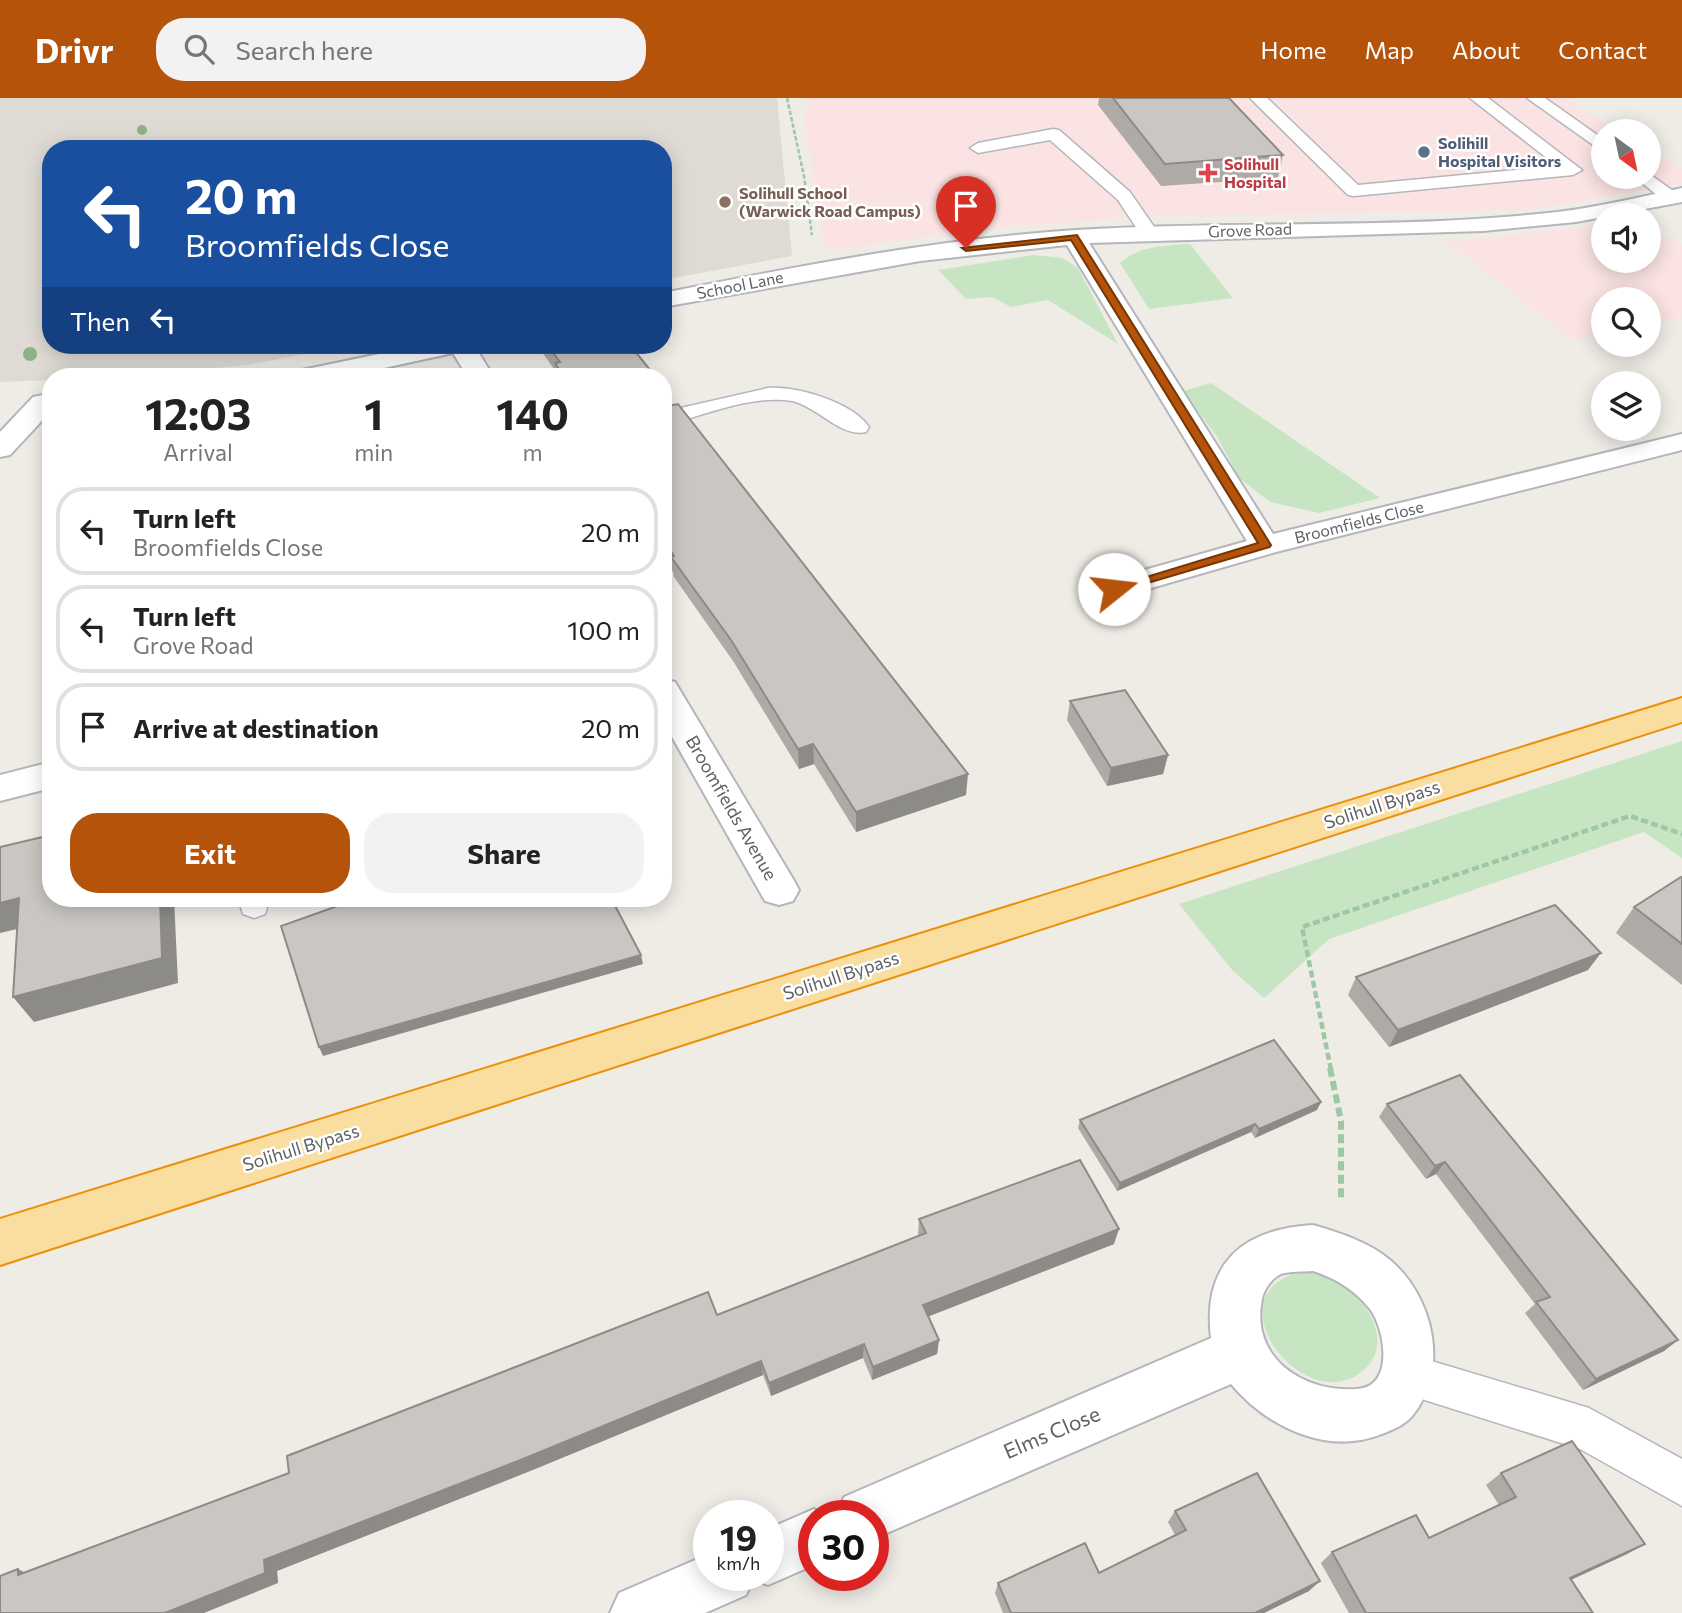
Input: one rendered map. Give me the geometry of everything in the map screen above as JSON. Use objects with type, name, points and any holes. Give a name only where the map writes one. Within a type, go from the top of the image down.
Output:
[{"type":"highway","name":"Solihull Bypass","points":[[0,1242],[1682,710]]},
{"type":"street","name":"Grove Road","points":[[817,270],[966,248],[1074,237],[1422,227],[1544,220],[1676,196]]},
{"type":"street","points":[[1074,237],[1265,545]]},
{"type":"street","name":"School Lane","points":[[672,298],[817,270]]},
{"type":"street","points":[[349,368],[416,354]]},
{"type":"street","points":[[11,402],[42,402]]},
{"type":"street","points":[[0,449],[42,407]]},
{"type":"street","name":"Broomfields Close","points":[[1661,428],[1682,442]]},
{"type":"street","name":"Broomfields Close","points":[[1114,589],[1265,545],[1682,442]]},
{"type":"street","name":"Broomfields Avenue","points":[[672,706],[779,890]]},
{"type":"street","points":[[0,788],[42,777]]},
{"type":"street","points":[[1313,1248],[1341,1256],[1368,1272],[1395,1303],[1405,1321],[1410,1348],[1408,1375],[1395,1398],[1373,1413],[1346,1419],[1316,1415],[1286,1402],[1261,1381],[1243,1355],[1234,1326],[1234,1300],[1244,1276],[1262,1259],[1285,1250],[1313,1248]]},
{"type":"street","name":"Elms Close","points":[[889,1505],[1199,1370],[1243,1355]]},
{"type":"street","points":[[639,1613],[693,1589]]},
{"type":"lane","points":[[1258,98],[1354,191],[1573,170],[1478,98]]},
{"type":"lane","points":[[1535,98],[1591,138]]},
{"type":"lane","points":[[978,148],[1053,134],[1124,196],[1150,234]]},
{"type":"lane","points":[[672,417],[771,395],[793,394],[818,402],[858,427]]},
{"type":"lane","points":[[1408,1375],[1589,1430],[1682,1484]]},
{"type":"path","points":[[787,98],[804,176],[817,270]]},
{"type":"path","points":[[1341,1256],[1341,1121],[1302,927],[1630,816],[1682,834]]},
{"type":"shaded area","name":"Solihull School (Warwick Road Campus)","points":[[0,98],[777,98],[792,256],[672,278],[672,140],[42,140],[42,354],[305,354],[248,365],[213,368],[42,368],[42,380],[0,382]]},
{"type":"shaded area","name":"Solihull Hospital","points":[[804,98],[1561,98],[1597,119],[1591,119],[1591,189],[1652,189],[1525,210],[1165,215],[980,229],[825,251],[805,124],[807,104]]},
{"type":"shaded area","name":"Solihull Hospital","points":[[1661,156],[1682,169],[1682,184],[1661,187]]},
{"type":"shaded area","points":[[1591,226],[1591,273],[1661,273],[1661,233],[1682,245],[1682,318],[1661,322],[1661,287],[1591,287],[1591,337],[1574,341],[1447,242]]},
{"type":"green space","points":[[1190,244],[1233,298],[1149,309],[1120,263],[1144,250]]},
{"type":"green space","points":[[1034,255],[1063,258],[1078,268],[1118,344],[1048,300],[1011,307],[992,297],[966,299],[938,270]]},
{"type":"green space","points":[[1211,383],[1380,498],[1319,513],[1270,502],[1239,478],[1218,438],[1183,391]]},
{"type":"green space","points":[[1682,741],[1682,858],[1644,832],[1329,939],[1264,998],[1232,970],[1179,904]]},
{"type":"green space","points":[[1299,1272],[1318,1273],[1335,1279],[1356,1295],[1372,1318],[1377,1344],[1374,1356],[1366,1368],[1343,1381],[1319,1380],[1296,1369],[1277,1351],[1265,1329],[1263,1306],[1273,1286]]},
{"type":"building","points":[[1113,98],[1229,98],[1283,155],[1165,164]]},
{"type":"building","points":[[554,354],[637,354],[649,368],[558,368],[555,363],[560,362]]},
{"type":"building","points":[[678,404],[968,774],[856,812],[813,744],[798,749],[731,640],[672,558],[672,405]]},
{"type":"building","points":[[1125,690],[1168,755],[1111,768],[1070,701]]},
{"type":"building","points":[[42,837],[42,907],[160,907],[162,958],[13,997],[19,898],[0,903],[0,847]]},
{"type":"building","points":[[1682,878],[1682,944],[1634,907]]},
{"type":"building","points":[[1555,905],[1601,953],[1398,1030],[1356,977]]},
{"type":"building","points":[[335,907],[616,907],[641,955],[319,1047],[281,926]]},
{"type":"building","points":[[1274,1040],[1321,1102],[1259,1129],[1255,1124],[1120,1183],[1080,1120]]},
{"type":"building","points":[[1460,1075],[1678,1340],[1596,1379],[1536,1302],[1550,1297],[1445,1162],[1435,1166],[1387,1104]]},
{"type":"building","points":[[1080,1160],[1119,1229],[923,1305],[939,1340],[873,1367],[864,1344],[769,1383],[761,1361],[528,1457],[264,1560],[265,1573],[165,1613],[0,1613],[0,1576],[18,1569],[18,1575],[289,1473],[287,1456],[708,1292],[717,1315],[926,1233],[919,1219]]},
{"type":"building","points":[[1572,1441],[1645,1544],[1570,1578],[1593,1613],[1366,1613],[1332,1552],[1416,1515],[1429,1538],[1516,1497],[1501,1473]]},
{"type":"building","points":[[1257,1473],[1320,1581],[1255,1613],[1011,1613],[998,1583],[1085,1543],[1099,1573],[1186,1530],[1175,1511]]},
{"type":"place","name":"Solihill Hospital Visitors","points":[[1424,152]]},
{"type":"place","name":"Solihull Hospital","points":[[1208,173]]},
{"type":"place","name":"Solihull School (Warwick Road Campus)","points":[[725,202]]},
{"type":"route","points":[[966,248],[1074,237],[1265,545],[1114,589]]}]
